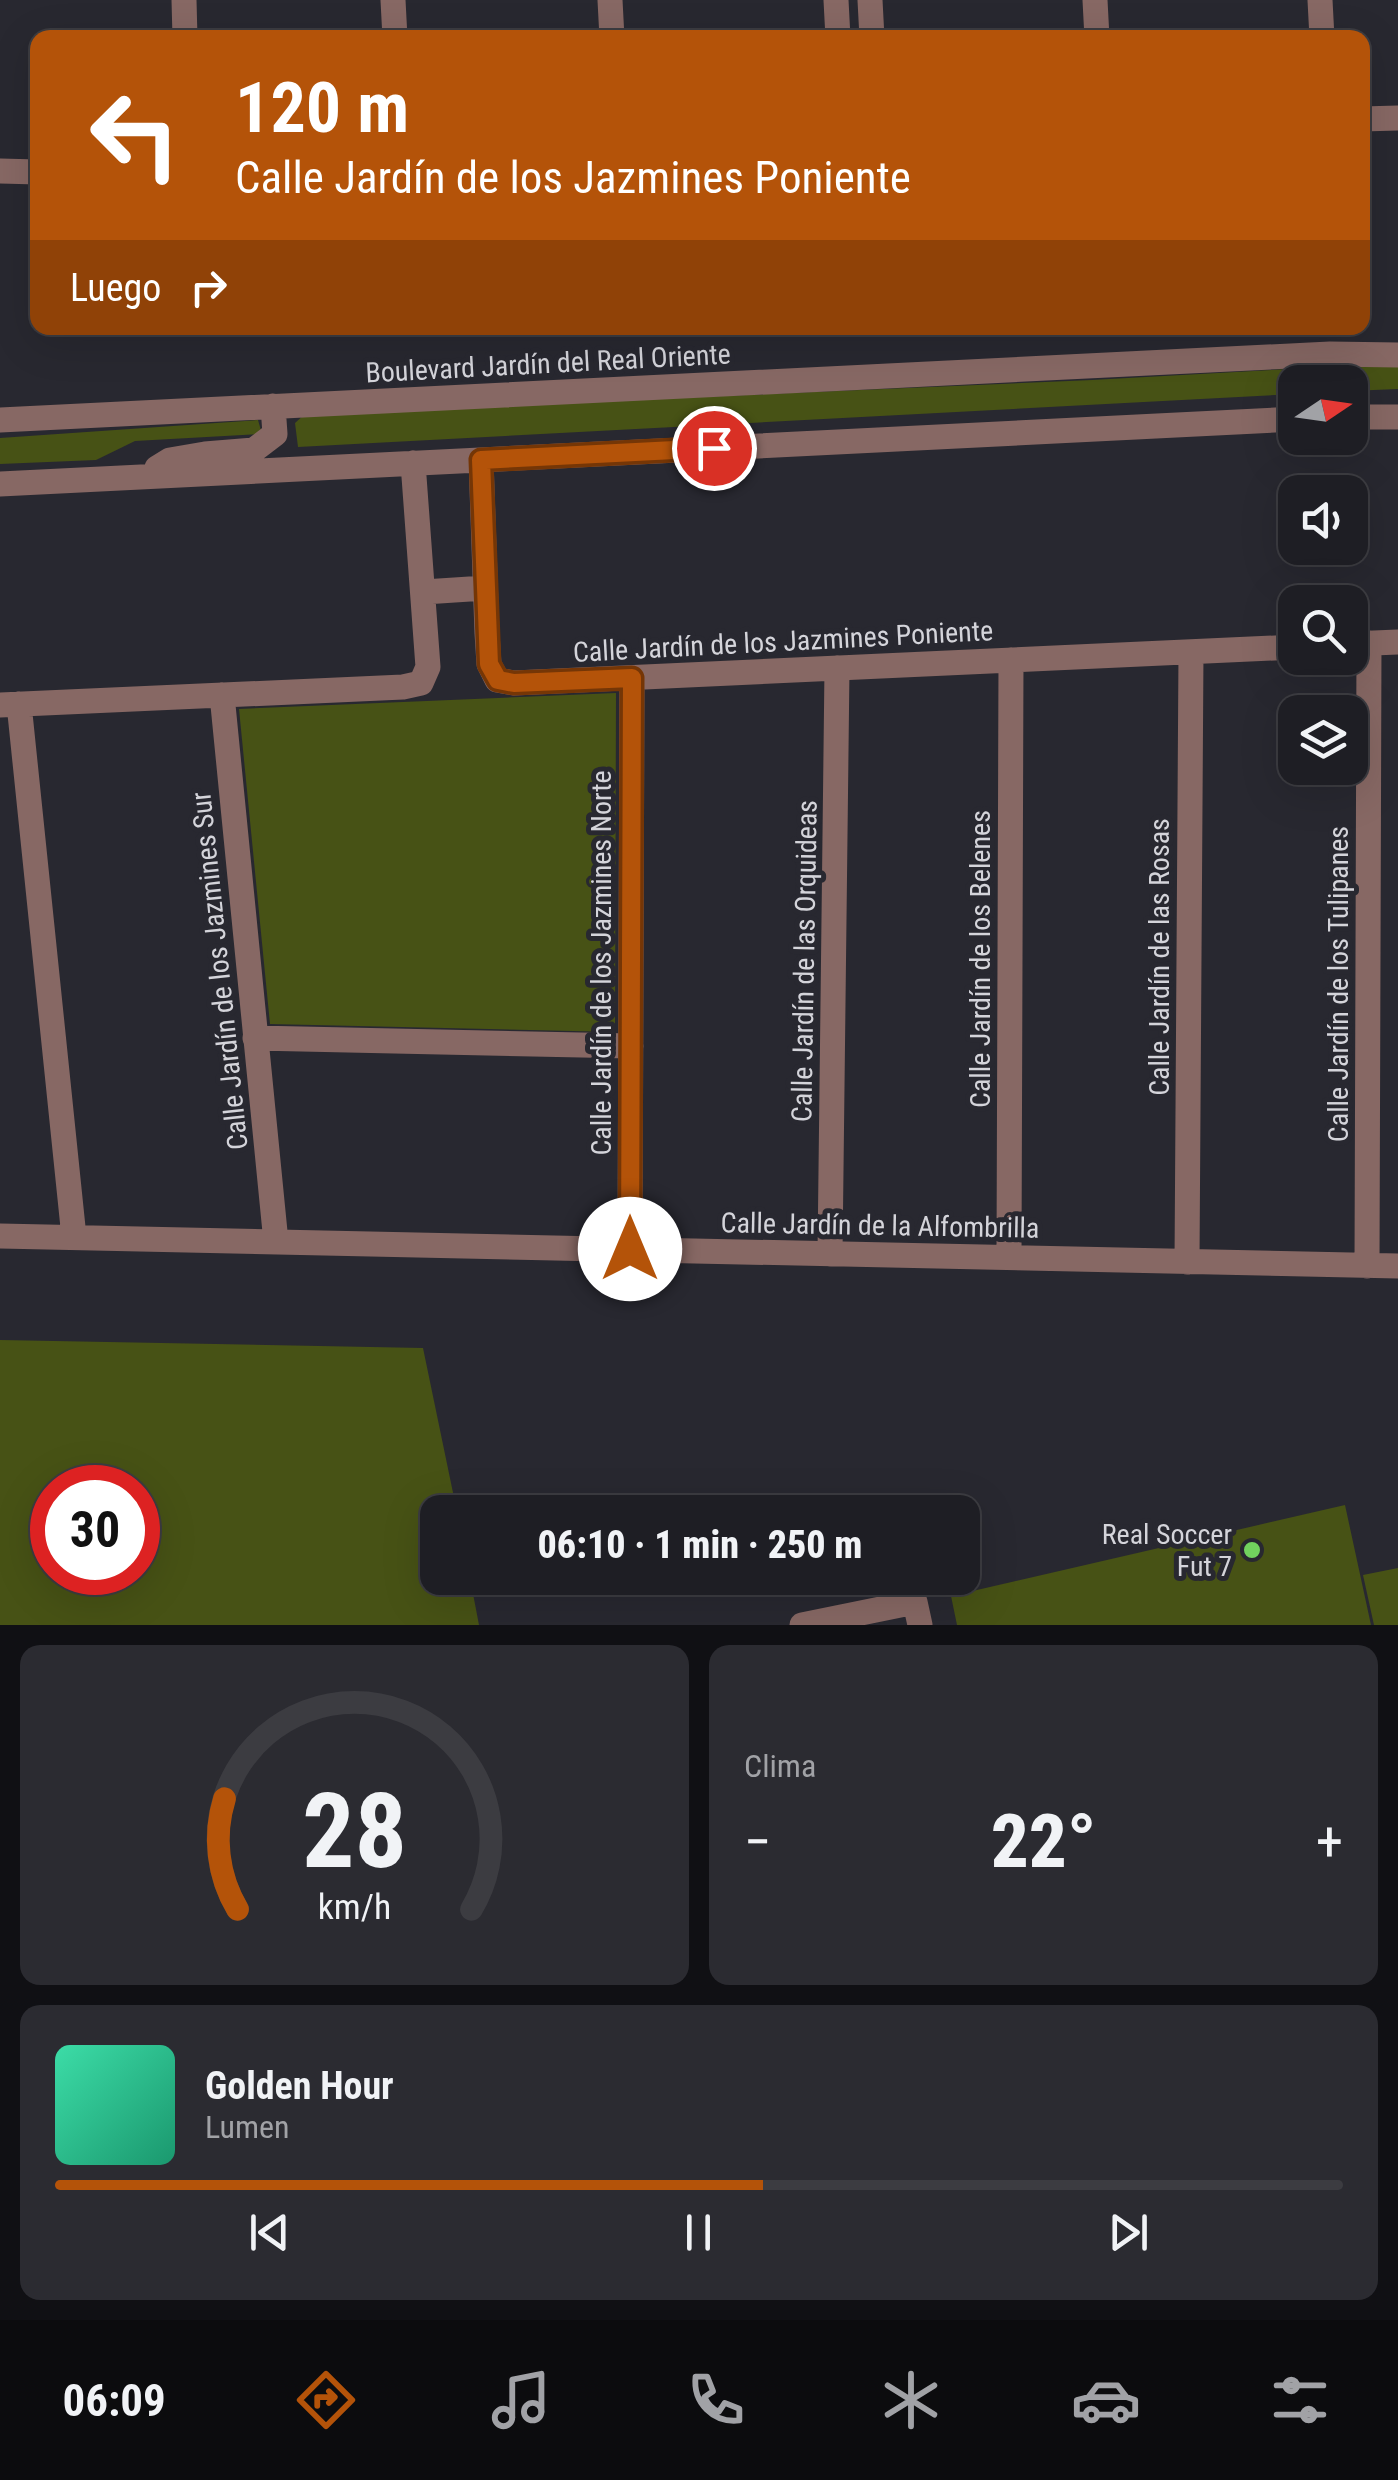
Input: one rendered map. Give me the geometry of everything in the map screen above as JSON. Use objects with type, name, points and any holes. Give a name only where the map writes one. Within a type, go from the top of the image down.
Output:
[{"type":"street","points":[[184,0],[184,30]]},
{"type":"street","points":[[393,0],[395,30]]},
{"type":"street","points":[[610,0],[612,30]]},
{"type":"street","points":[[836,0],[838,30]]},
{"type":"street","points":[[870,0],[872,30]]},
{"type":"street","points":[[1096,0],[1098,30]]},
{"type":"street","points":[[1320,0],[1322,30]]},
{"type":"street","points":[[1370,120],[1398,118]]},
{"type":"street","points":[[0,172],[30,172]]},
{"type":"street","name":"Boulevard Jardín del Real Oriente","points":[[3,422],[1290,356],[1398,355]]},
{"type":"street","points":[[145,477],[170,460],[254,450],[275,434],[273,406]]},
{"type":"street","points":[[1368,417],[1398,417]]},
{"type":"street","points":[[0,484],[1278,420]]},
{"type":"street","name":"Calle Jardín de los Jazmines Poniente","points":[[481,460],[489,664],[498,680],[514,683],[1278,648]]},
{"type":"street","points":[[74,1237],[9,705],[403,687],[421,683],[428,667],[414,464]]},
{"type":"street","points":[[424,592],[485,588]]},
{"type":"street","points":[[1368,643],[1398,642]]},
{"type":"street","name":"Calle Jardín de las Rosas","points":[[1187,1262],[1190,652]]},
{"type":"street","name":"Calle Jardín de los Belenes","points":[[1009,1258],[1011,660]]},
{"type":"street","name":"Calle Jardín de las Orquideas","points":[[830,1254],[837,668]]},
{"type":"street","name":"Calle Jardín de los Tulipanes","points":[[1360,675],[1367,1266]]},
{"type":"street","name":"Calle Jardín de los Jazmines Norte","points":[[630,1249],[632,678]]},
{"type":"street","name":"Calle Jardín de los Jazmines Sur","points":[[222,696],[276,1242]]},
{"type":"street","points":[[255,1038],[631,1046]]},
{"type":"street","name":"Calle Jardín de la Alfombrilla","points":[[0,1236],[1398,1266]]},
{"type":"street","points":[[813,1624],[918,1613]]},
{"type":"green space","points":[[1398,363],[1398,389],[1368,390],[1368,365],[1362,365]]},
{"type":"green space","points":[[1278,370],[1278,395],[298,447],[295,423],[305,414]]},
{"type":"green space","points":[[258,420],[262,434],[135,441],[96,460],[0,464],[0,438]]},
{"type":"green space","points":[[616,693],[615,1032],[270,1024],[239,709]]},
{"type":"green space","points":[[0,1340],[423,1348],[453,1495],[420,1495],[420,1595],[473,1595],[479,1625],[0,1625]]},
{"type":"green space","name":"Real Soccer Fut 7","points":[[1345,1505],[1371,1625],[957,1625],[951,1596],[980,1595],[980,1589]]},
{"type":"green space","points":[[1398,1568],[1398,1625],[1374,1625],[1363,1575]]},
{"type":"place","name":"Real Soccer Fut 7","points":[[1252,1550]]},
{"type":"route","points":[[630,1249],[632,678],[514,683],[498,680],[489,664],[481,460],[714,448]]}]
